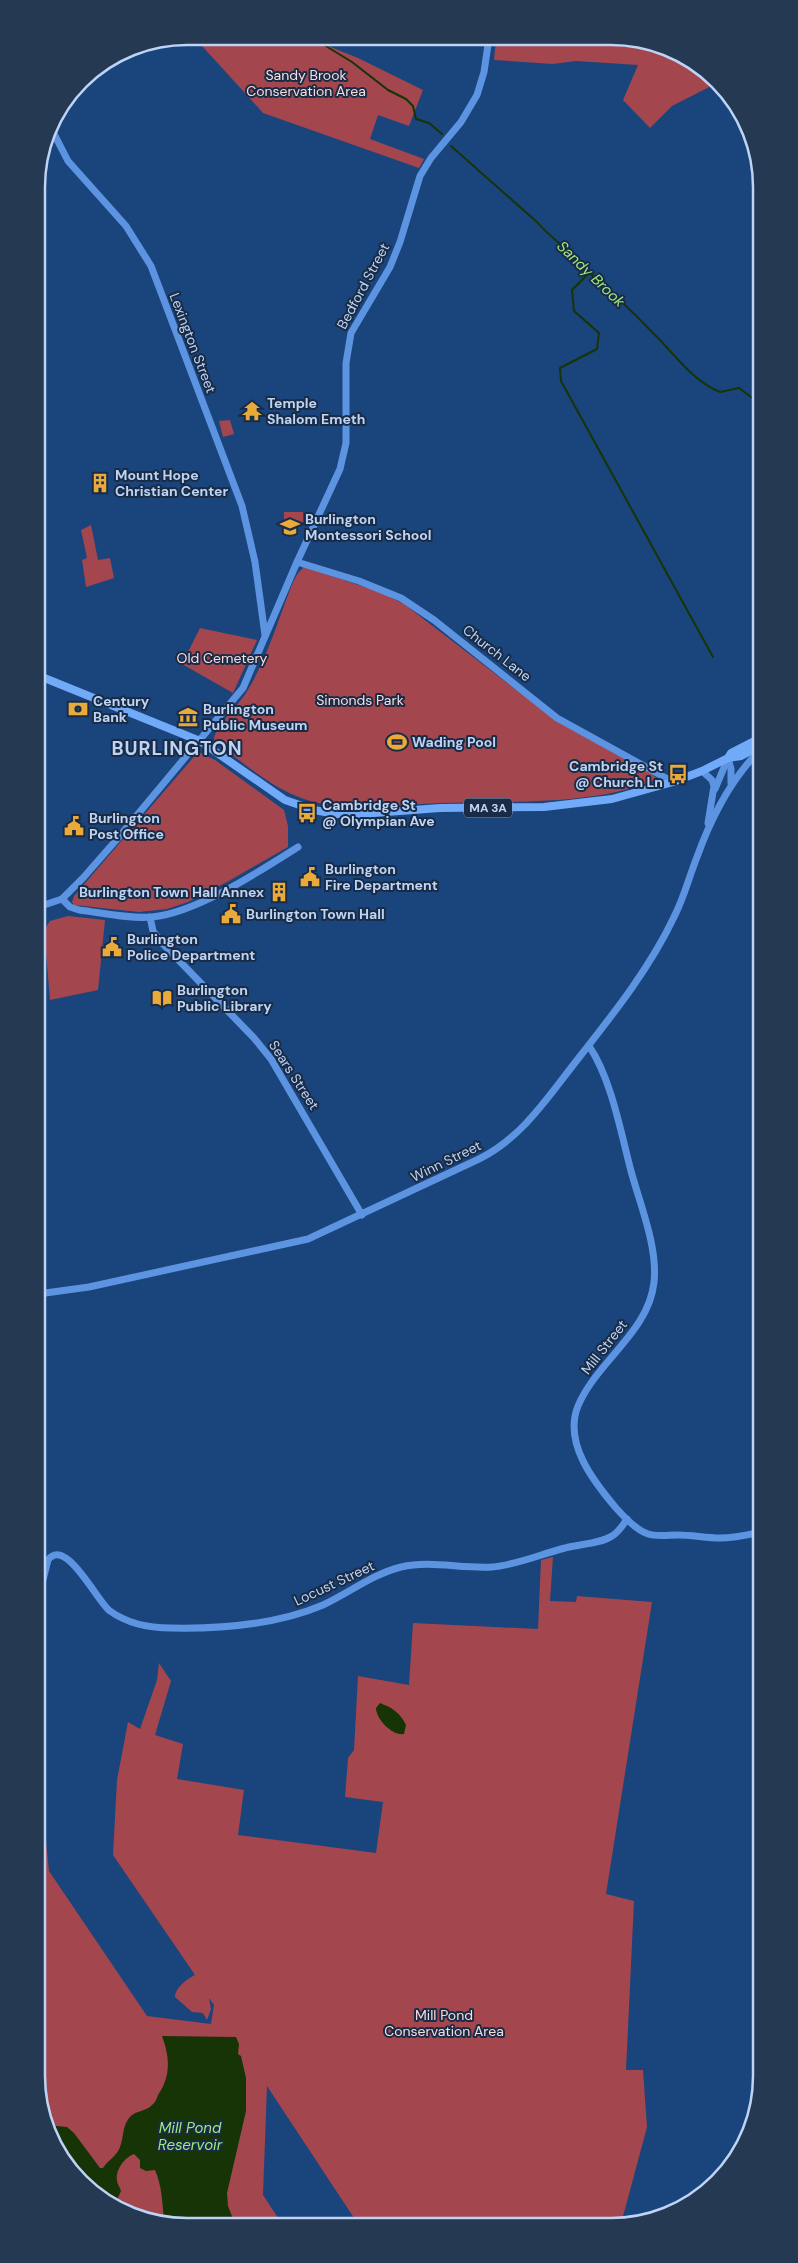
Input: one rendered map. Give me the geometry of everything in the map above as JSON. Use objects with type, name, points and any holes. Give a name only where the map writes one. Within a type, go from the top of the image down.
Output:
[{"type":"main road","name":"MA 3A","points":[[45,678],[200,742],[282,798],[306,808],[336,814],[440,808],[567,805],[628,796],[673,782],[702,771],[728,758],[741,756],[753,750]]},
{"type":"main road","name":"MA 3A","points":[[728,758],[731,753],[753,742]]},
{"type":"street","name":"Bedford Street","points":[[62,898],[87,873],[238,696],[335,481],[344,457],[346,363],[351,333],[390,267],[400,242],[420,176],[431,158],[461,122],[477,95],[484,72],[488,45]]},
{"type":"street","name":"Lexington Street","points":[[55,136],[68,162],[126,226],[151,266],[242,506],[250,536],[260,596],[265,628],[264,640]]},
{"type":"street","name":"Church Lane","points":[[297,562],[368,584],[401,598],[434,620],[557,718],[673,782]]},
{"type":"street","points":[[260,596],[266,608],[275,613]]},
{"type":"street","name":"Winn Street","points":[[45,1293],[89,1287],[319,1236],[479,1160],[500,1147],[526,1124],[589,1046],[623,1000],[670,925],[707,834],[731,784],[753,757]]},
{"type":"street","points":[[728,758],[732,770],[731,784]]},
{"type":"street","name":"Winn Street","points":[[707,834],[714,792],[728,758]]},
{"type":"street","points":[[702,771],[713,782],[714,792]]},
{"type":"street","points":[[45,904],[62,898],[76,909],[150,917],[174,912],[199,902],[255,873],[298,847]]},
{"type":"street","name":"Sears Street","points":[[150,917],[154,931],[162,943],[254,1038],[271,1059],[362,1215]]},
{"type":"street","name":"Mill Street","points":[[589,1046],[598,1064],[621,1130],[648,1231],[655,1273],[646,1311],[589,1387],[578,1406],[575,1419],[576,1440],[589,1472],[601,1491],[642,1532],[652,1535],[680,1534],[719,1538],[753,1533]]},
{"type":"street","name":"Locust Street","points":[[45,1571],[48,1560],[51,1557],[57,1555],[69,1560],[78,1569],[106,1608],[132,1622],[154,1627],[182,1628],[248,1624],[304,1612],[334,1600],[382,1574],[401,1567],[424,1564],[487,1567],[509,1564],[611,1537],[627,1519]]},
{"type":"green space","name":"Sandy Brook Conservation Area","points":[[201,45],[326,45],[358,58],[423,90],[409,126],[378,115],[370,139],[424,159],[419,168],[263,113]]},
{"type":"green space","points":[[495,45],[630,46],[657,53],[674,60],[698,74],[712,86],[672,106],[650,128],[623,100],[638,65],[576,61],[553,64],[494,60]]},
{"type":"green space","points":[[230,420],[234,434],[223,437],[219,421]]},
{"type":"green space","points":[[284,512],[303,512],[303,523],[284,523]]},
{"type":"green space","points":[[91,525],[98,560],[110,558],[114,578],[86,587],[82,560],[87,558],[81,530]]},
{"type":"green space","name":"Simonds Park","points":[[304,567],[380,592],[404,604],[558,722],[652,774],[657,779],[633,788],[579,798],[522,802],[440,803],[371,807],[337,806],[320,803],[304,799],[280,788],[215,742],[214,737],[221,724],[245,695],[256,676],[268,650],[293,582]]},
{"type":"green space","name":"Old Cemetery","points":[[200,628],[257,640],[233,693],[182,664]]},
{"type":"green space","points":[[198,752],[215,760],[284,810],[288,826],[288,847],[188,902],[167,909],[139,912],[74,905],[72,902],[74,896]]},
{"type":"green space","points":[[68,916],[105,920],[98,990],[50,1000],[45,928],[50,921]]},
{"type":"green space","name":"Mill Pond Conservation Area","points":[[553,1557],[550,1601],[576,1602],[577,1596],[652,1602],[606,1894],[634,1901],[626,2070],[643,2070],[647,2127],[623,2218],[354,2218],[267,2086],[263,2195],[278,2218],[177,2218],[150,2213],[132,2207],[100,2189],[74,2163],[64,2147],[53,2122],[45,2086],[45,1841],[49,1871],[147,2016],[211,2024],[214,2005],[209,1998],[211,2009],[207,2020],[203,2013],[192,2012],[175,1997],[179,1987],[195,1975],[113,1855],[117,1780],[128,1722],[140,1729],[157,1680],[159,1663],[171,1681],[155,1735],[183,1744],[177,1779],[244,1790],[238,1835],[376,1853],[383,1802],[345,1797],[348,1758],[354,1750],[358,1676],[409,1685],[413,1623],[538,1629],[541,1560]]},
{"type":"water","points":[[380,1703],[399,1714],[406,1725],[404,1734],[390,1730],[382,1722],[376,1708]]},
{"type":"water","name":"Mill Pond Reservoir","points":[[162,2036],[236,2037],[239,2044],[238,2054],[241,2056],[246,2078],[246,2111],[227,2193],[228,2206],[233,2218],[177,2218],[164,2216],[160,2188],[155,2170],[146,2171],[140,2168],[140,2160],[134,2154],[124,2161],[119,2168],[117,2181],[121,2191],[116,2199],[86,2177],[74,2163],[55,2126],[67,2127],[74,2133],[100,2168],[103,2168],[119,2150],[125,2125],[131,2115],[147,2109],[156,2100],[167,2074],[167,2052]]},
{"type":"waterway","name":"Sandy Brook","points":[[324,45],[352,62],[388,90],[406,99],[413,106],[416,119],[429,123],[442,134]]},
{"type":"waterway","name":"Sandy Brook","points":[[451,146],[566,249],[579,266],[589,272],[626,306],[700,381],[720,392],[739,388],[753,398]]},
{"type":"waterway","points":[[591,271],[572,290],[574,311],[599,333],[597,349],[560,368],[561,381],[713,657]]},
{"type":"place","name":"Temple Shalom Emeth","points":[[252,411]]},
{"type":"place","name":"Mount Hope Christian Center","points":[[100,483]]},
{"type":"place","name":"Burlington Montessori School","points":[[290,527]]},
{"type":"place","name":"Century Bank","points":[[78,709]]},
{"type":"place","name":"Burlington Public Museum","points":[[188,717]]},
{"type":"place","name":"Wading Pool","points":[[397,742]]},
{"type":"place","name":"Cambridge St @ Church Ln","points":[[678,774]]},
{"type":"place","name":"Cambridge St @ Olympian Ave","points":[[307,813]]},
{"type":"place","name":"Burlington Post Office","points":[[74,826]]},
{"type":"place","name":"Burlington Fire Department","points":[[310,877]]},
{"type":"place","name":"Burlington Town Hall Annex","points":[[279,892]]},
{"type":"place","name":"Burlington Town Hall","points":[[231,914]]},
{"type":"place","name":"Burlington Police Department","points":[[112,947]]},
{"type":"place","name":"Burlington Public Library","points":[[162,998]]},
{"type":"district","name":"BURLINGTON","points":[[177,748]]}]
